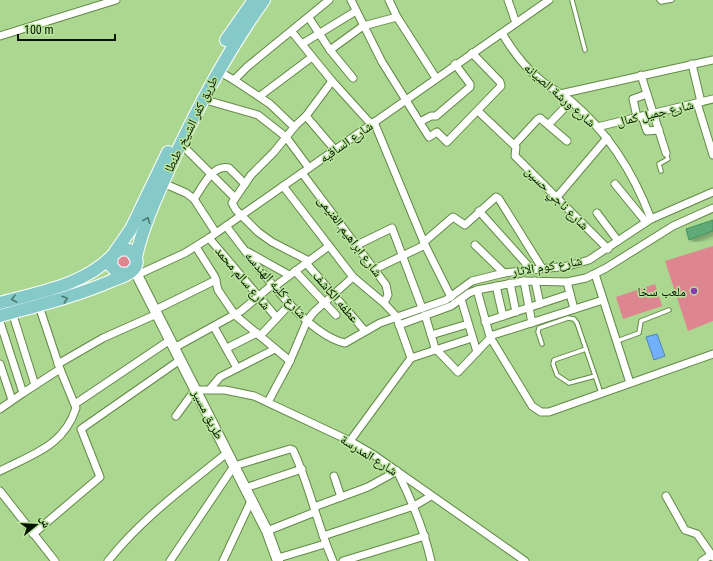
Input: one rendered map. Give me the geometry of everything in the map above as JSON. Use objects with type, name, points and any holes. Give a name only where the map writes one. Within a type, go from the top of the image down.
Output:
[{"type":"main road","name":"طريق كفر الشيخ, طنطا","points":[[0,303],[77,280],[93,272],[114,254],[131,229],[183,119],[211,67],[235,26],[254,0]]},
{"type":"main road","name":"طريق كفر الشيخ, طنطا","points":[[136,257],[142,232],[180,144],[202,99],[218,71],[264,0]]},
{"type":"main road","points":[[124,248],[133,253],[137,261],[133,273],[122,275],[114,270],[111,261],[114,254],[124,248]]},
{"type":"main road","points":[[0,316],[64,300],[133,273]]},
{"type":"street","points":[[0,36],[116,0]]},
{"type":"street","points":[[234,80],[247,67],[292,32],[329,0]]},
{"type":"street","points":[[351,0],[382,62],[429,137],[437,132],[447,142],[500,88],[501,84],[472,53]]},
{"type":"street","points":[[389,0],[397,17],[436,78]]},
{"type":"street","points":[[508,0],[516,23]]},
{"type":"street","name":"شارع الساقيه","points":[[133,273],[196,247],[455,64],[549,0]]},
{"type":"street","points":[[302,44],[356,12]]},
{"type":"street","points":[[330,50],[363,26],[397,17]]},
{"type":"street","points":[[309,18],[330,50],[353,78]]},
{"type":"street","points":[[292,32],[332,82],[372,123],[424,244],[451,297]]},
{"type":"street","name":"شارع ورشة الصيانه","points":[[502,33],[520,60],[531,71],[571,101],[607,138],[633,176],[649,220]]},
{"type":"street","points":[[260,96],[312,57]]},
{"type":"street","points":[[560,94],[713,60]]},
{"type":"street","points":[[420,122],[431,116],[436,116],[470,87],[470,84],[455,64]]},
{"type":"street","points":[[692,64],[699,103],[713,155]]},
{"type":"street","points":[[218,71],[260,96],[294,127]]},
{"type":"street","points":[[641,75],[666,153]]},
{"type":"street","points":[[308,262],[272,242],[258,232],[233,205],[235,198],[245,184],[294,127],[306,116],[332,82]]},
{"type":"street","points":[[647,94],[633,99],[647,131],[659,130]]},
{"type":"street","points":[[202,99],[258,115],[286,137],[309,168]]},
{"type":"street","name":"شارع جميل كمال","points":[[597,127],[713,99]]},
{"type":"street","points":[[549,124],[571,101]]},
{"type":"street","points":[[478,111],[514,145],[538,119],[543,119],[567,141]]},
{"type":"street","points":[[306,116],[335,150]]},
{"type":"street","points":[[557,198],[607,138]]},
{"type":"street","points":[[180,144],[235,198]]},
{"type":"street","name":"شارع ناجي حسين","points":[[514,145],[517,148],[514,156],[608,249]]},
{"type":"street","points":[[194,199],[210,174],[227,168],[245,184]]},
{"type":"street","name":"شارع ابراهيم الغنيمى","points":[[302,173],[375,268],[388,288],[388,295],[384,303]]},
{"type":"street","points":[[163,183],[186,193],[194,199],[216,233]]},
{"type":"street","points":[[614,184],[649,220]]},
{"type":"street","points":[[283,186],[353,277],[384,303],[396,316],[411,358]]},
{"type":"street","name":"شارع كوم الاثار","points":[[396,316],[451,297],[472,282],[504,273],[579,263],[608,249],[649,220],[713,192]]},
{"type":"street","points":[[375,268],[403,256],[424,244],[453,217],[465,225],[493,198],[498,198],[542,268]]},
{"type":"street","name":"شارع كوم الاثار","points":[[399,325],[451,306],[477,290],[524,281],[577,281],[595,274],[656,235],[713,208]]},
{"type":"street","points":[[479,211],[531,269]]},
{"type":"street","points":[[597,213],[618,241]]},
{"type":"street","name":"شارع كليه الهندسه","points":[[226,226],[273,286],[290,304],[307,320],[342,342],[347,342],[365,331],[396,316]]},
{"type":"street","points":[[357,245],[390,228],[393,230],[422,308]]},
{"type":"street","name":"شارع سالم محمد","points":[[209,238],[277,318]]},
{"type":"street","points":[[475,245],[504,273]]},
{"type":"street","points":[[75,404],[172,344],[214,327],[235,315],[329,246]]},
{"type":"street","points":[[196,247],[216,280],[218,290],[235,315],[290,361]]},
{"type":"street","points":[[244,250],[292,273],[336,315]]},
{"type":"street","name":"عطفه الكاشف","points":[[308,262],[365,331]]},
{"type":"street","name":"طريق مسير","points":[[133,273],[156,312],[267,531],[278,560]]},
{"type":"street","points":[[595,274],[630,383]]},
{"type":"street","points":[[268,402],[290,361],[307,320],[324,302],[353,277]]},
{"type":"street","points":[[0,409],[35,385],[59,366],[103,338],[216,280]]},
{"type":"street","points":[[524,281],[532,323]]},
{"type":"street","points":[[535,281],[540,304]]},
{"type":"street","points":[[567,282],[574,309]]},
{"type":"street","points":[[510,283],[516,312]]},
{"type":"street","points":[[496,286],[503,316]]},
{"type":"street","points":[[477,290],[490,337],[532,406],[537,410],[549,412],[713,354]]},
{"type":"street","points":[[485,322],[570,294]]},
{"type":"street","points":[[461,299],[476,352]]},
{"type":"street","points":[[425,315],[435,348],[457,372],[490,337],[603,300]]},
{"type":"street","points":[[227,348],[258,334],[277,318],[290,304]]},
{"type":"street","points":[[0,471],[31,456],[61,437],[71,422],[76,408],[59,366],[39,306]]},
{"type":"street","points":[[12,312],[35,385]]},
{"type":"street","points":[[0,322],[23,393]]},
{"type":"street","points":[[431,335],[468,324]]},
{"type":"street","points":[[214,327],[237,368]]},
{"type":"street","points":[[350,441],[411,358],[435,348],[472,338]]},
{"type":"street","points":[[210,389],[220,377],[275,349]]},
{"type":"street","points":[[33,534],[100,477],[81,433],[81,428],[180,360]]},
{"type":"street","points":[[0,364],[12,400]]},
{"type":"street","name":"شارع المدرسة","points":[[195,390],[210,389],[240,392],[268,402],[350,441],[525,561]]},
{"type":"street","points":[[176,416],[195,390]]},
{"type":"street","points":[[170,561],[234,466],[290,450],[294,450],[302,469],[325,544],[333,561]]},
{"type":"street","points":[[108,561],[140,526],[227,453]]},
{"type":"street","points":[[245,488],[302,469]]},
{"type":"street","points":[[267,531],[341,497],[368,487],[397,472],[414,506],[432,561]]},
{"type":"street","points":[[334,476],[341,497]]},
{"type":"street","points":[[0,491],[55,561]]},
{"type":"street","points":[[323,536],[414,506],[431,496]]},
{"type":"street","points":[[666,496],[685,530],[697,534],[712,556],[702,561]]},
{"type":"street","points":[[223,561],[251,501]]},
{"type":"street","points":[[343,561],[425,536]]},
{"type":"street","points":[[278,560],[325,544]]},
{"type":"lane","points":[[572,0],[585,50]]},
{"type":"lane","points":[[659,0],[663,2],[672,0]]},
{"type":"lane","points":[[661,171],[659,164],[668,159],[666,153]]},
{"type":"lane","points":[[616,341],[639,333],[641,321],[669,310]]},
{"type":"lane","points":[[542,344],[538,332],[539,328],[571,318],[576,321],[601,393]]},
{"type":"lane","points":[[586,349],[554,360],[553,364],[557,375],[569,383],[595,376]]},
{"type":"shaded area","name":"ملعب سخا","points":[[713,246],[713,321],[688,331],[665,261]]},
{"type":"shaded area","points":[[124,254],[129,256],[131,261],[129,266],[124,268],[119,266],[117,261],[119,256]]},
{"type":"shaded area","points":[[655,284],[662,306],[623,319],[616,297]]},
{"type":"water","points":[[657,334],[665,356],[654,360],[646,337]]},
{"type":"building","points":[[713,220],[713,231],[689,240],[686,229]]},
{"type":"place","name":"ملعب سخا","points":[[694,291]]}]
